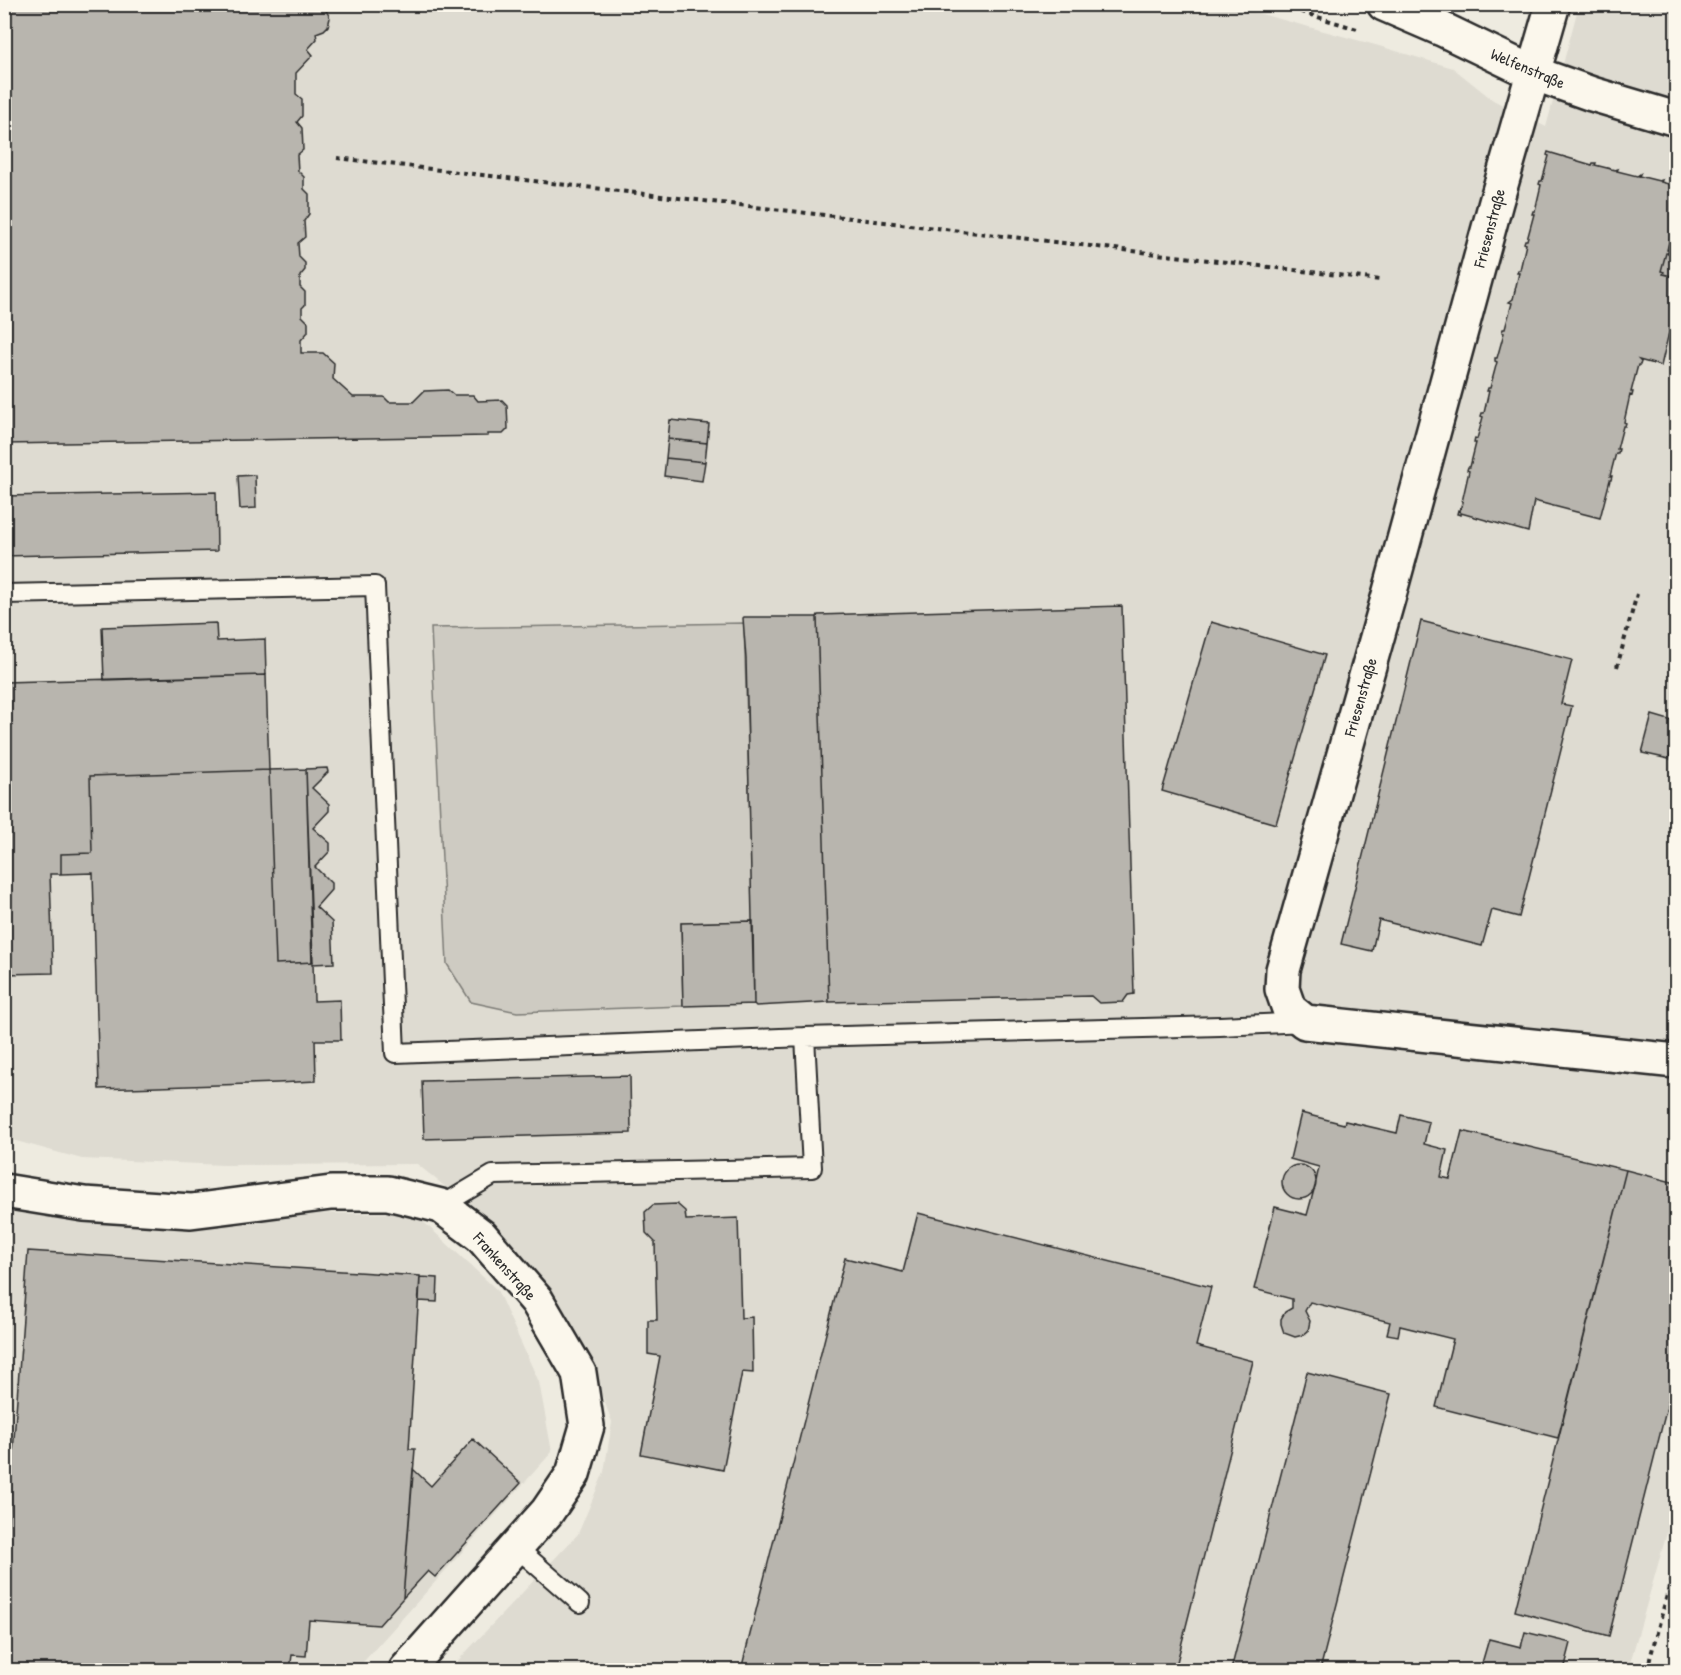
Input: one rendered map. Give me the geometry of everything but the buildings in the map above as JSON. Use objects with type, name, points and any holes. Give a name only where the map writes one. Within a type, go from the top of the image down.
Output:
[{"type":"street","name":"Welfenstraße","points":[[1384,4],[1533,73],[1592,94],[1677,119]]},
{"type":"street","name":"Friesenstraße","points":[[1305,1022],[1288,1009],[1282,989],[1282,970],[1386,606],[1496,202],[1553,4]]},
{"type":"street","points":[[1305,1022],[1677,1061]]},
{"type":"street","name":"Frankenstraße","points":[[4,1191],[84,1204],[191,1210],[331,1193],[388,1193],[441,1206],[481,1236],[537,1301],[579,1373],[587,1426],[573,1474],[547,1512],[406,1671]]},
{"type":"lane","points":[[4,594],[375,586],[395,1053],[805,1037],[1305,1022]]},
{"type":"lane","points":[[441,1206],[493,1175],[812,1168],[805,1037]]},
{"type":"lane","points":[[516,1547],[580,1603]]},
{"type":"path","points":[[337,158],[1380,280]]},
{"type":"path","points":[[1617,667],[1637,594]]},
{"type":"path","points":[[1647,1671],[1677,1561]]},
{"type":"shaded area","points":[[4,5],[1228,5],[1453,68],[1493,100],[1546,127],[1579,5],[1676,5],[1676,1501],[1628,1670],[449,1670],[578,1534],[604,1472],[612,1422],[588,1357],[553,1296],[499,1230],[417,1164],[224,1165],[82,1159],[5,1138]]},
{"type":"shaded area","points":[[744,623],[753,921],[681,923],[683,1006],[517,1012],[471,1002],[447,964],[431,628]]},
{"type":"shaded area","points":[[4,1191],[219,1214],[414,1213],[497,1290],[539,1382],[552,1452],[356,1670],[5,1670]]}]
